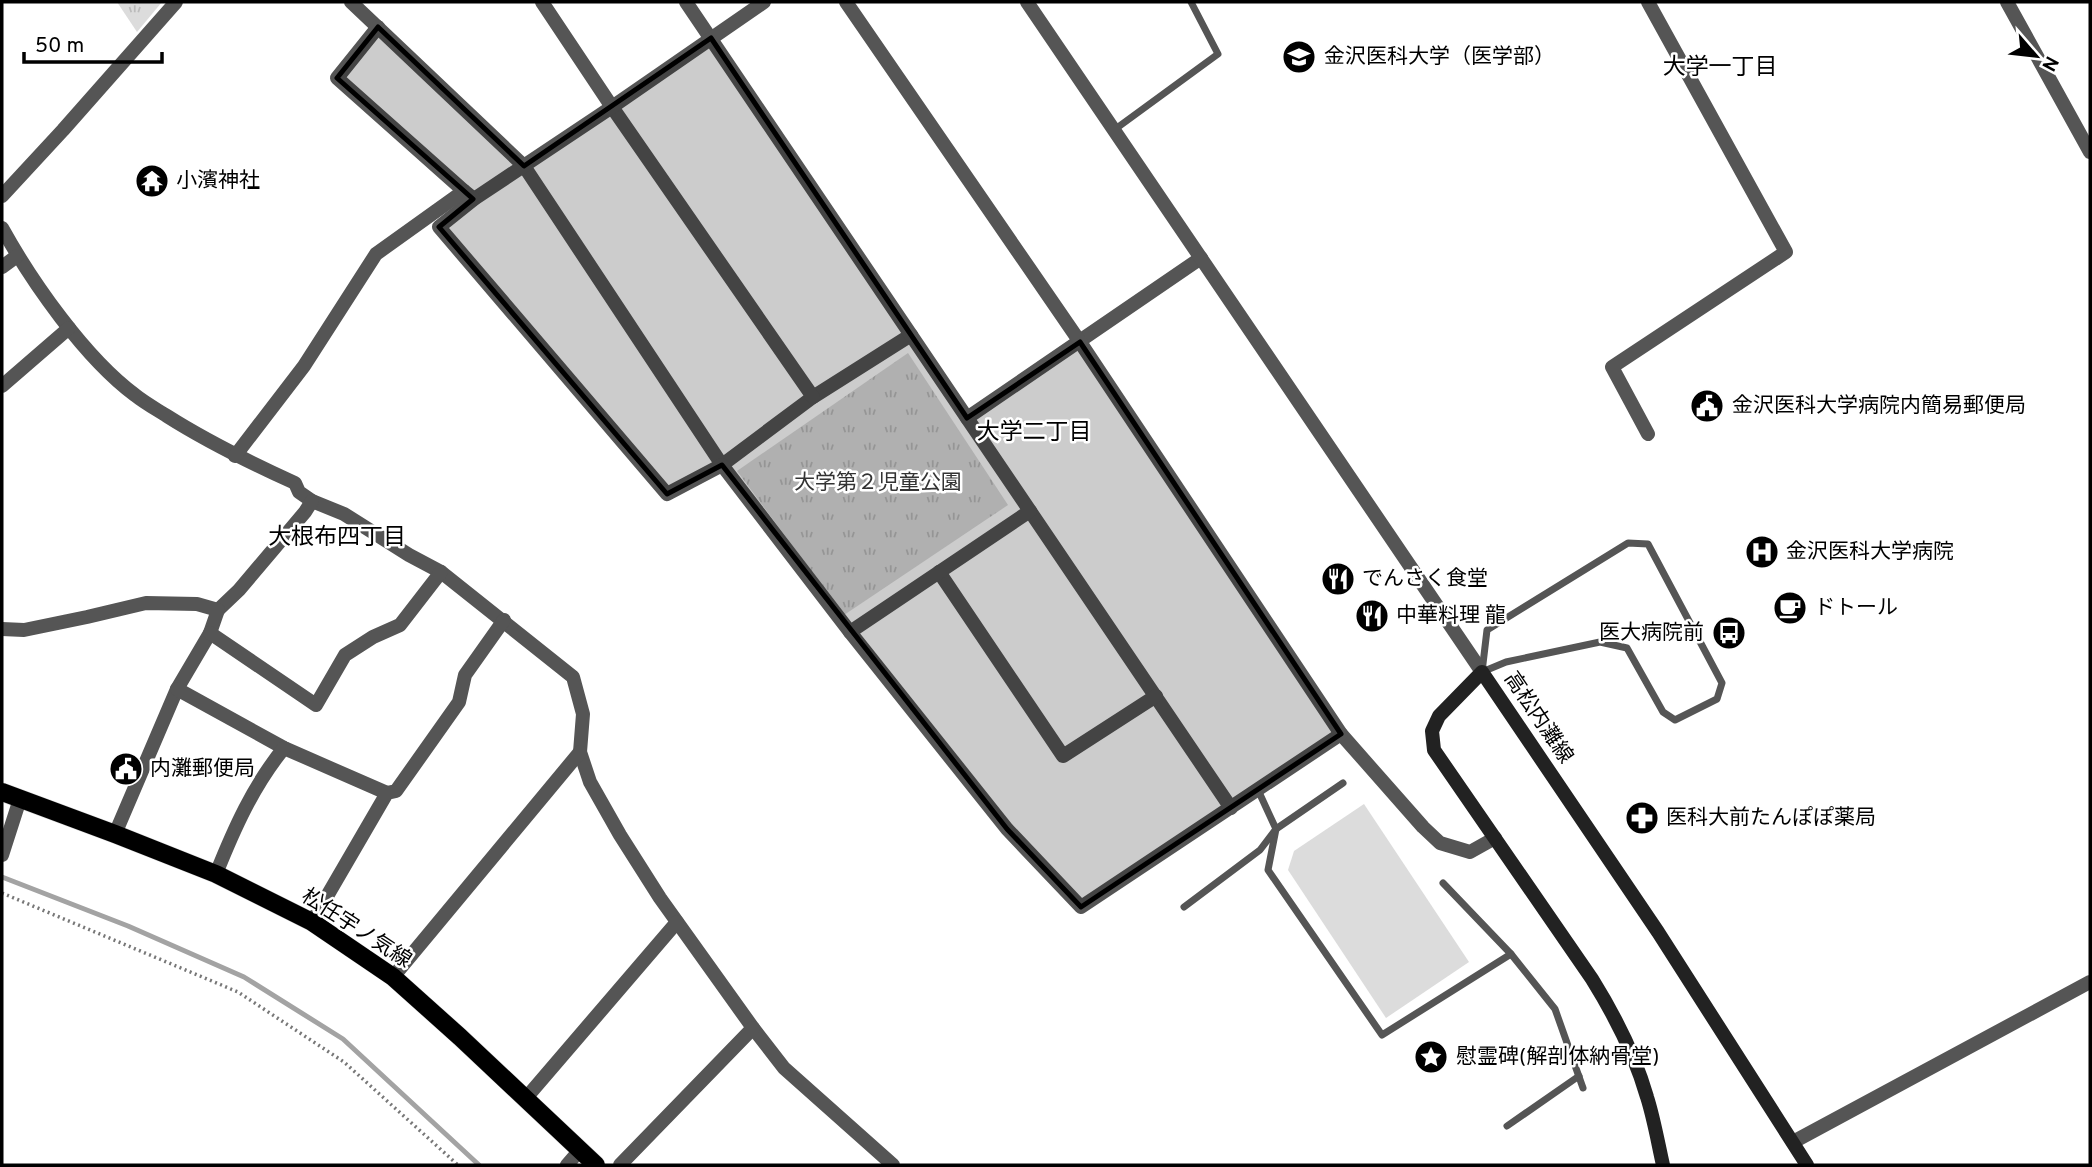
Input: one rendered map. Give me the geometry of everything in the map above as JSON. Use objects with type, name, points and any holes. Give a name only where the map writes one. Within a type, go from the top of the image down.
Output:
[{"type":"main road","name":"高松内灘線","points":[[1663,1165],[1647,1095],[1611,1009],[1434,750],[1432,731],[1439,716],[1482,672],[1658,932],[1807,1165]]},
{"type":"main road","name":"松任宇ノ気線","points":[[2,792],[216,874],[312,922],[393,977],[596,1165]]},
{"type":"street","points":[[2,196],[176,2]]},
{"type":"street","points":[[351,2],[524,166],[722,465],[850,632],[1007,829],[1081,907],[1341,734]]},
{"type":"street","points":[[542,2],[813,397]]},
{"type":"street","points":[[686,2],[1231,808]]},
{"type":"street","points":[[234,456],[304,366],[376,254],[469,195],[524,166],[764,2]]},
{"type":"street","points":[[846,2],[1080,342],[1341,734],[1440,843],[1470,852],[1495,838]]},
{"type":"street","points":[[1027,2],[1482,672]]},
{"type":"street","points":[[1648,2],[1786,252],[1612,367],[1648,434]]},
{"type":"street","points":[[2007,2],[2090,152]]},
{"type":"street","points":[[378,27],[337,78],[469,195]]},
{"type":"street","points":[[469,195],[439,227],[667,494],[722,465],[813,397],[911,335]]},
{"type":"street","points":[[2,228],[17,256],[69,328],[100,363],[134,395],[234,456],[295,483],[299,492],[312,501],[344,514],[441,572],[573,677],[583,714],[580,752],[590,782],[620,835],[677,922],[784,1068],[839,1115],[883,1162]]},
{"type":"street","points":[[2,267],[17,256]]},
{"type":"street","points":[[967,418],[1201,258]]},
{"type":"street","points":[[2,386],[69,328]]},
{"type":"street","points":[[115,834],[177,689],[210,633],[218,610],[239,590],[312,501]]},
{"type":"street","points":[[850,632],[1030,511]]},
{"type":"street","points":[[210,633],[316,705],[345,655],[373,637],[400,625],[441,572]]},
{"type":"street","points":[[939,572],[1063,756],[1156,696]]},
{"type":"street","points":[[2,629],[24,630],[146,603],[197,604],[218,610]]},
{"type":"street","points":[[177,689],[284,748],[387,793],[397,791],[459,702],[465,675],[504,620]]},
{"type":"street","points":[[216,874],[248,801],[284,748]]},
{"type":"street","points":[[393,977],[580,752]]},
{"type":"street","points":[[312,922],[387,793]]},
{"type":"street","points":[[2,855],[20,799]]},
{"type":"street","points":[[526,1098],[677,922]]},
{"type":"street","points":[[1793,1142],[2090,982]]},
{"type":"street","points":[[620,1165],[753,1028]]},
{"type":"street","points":[[566,1165],[580,1150]]},
{"type":"lane","points":[[1114,130],[1218,54],[1191,2]]},
{"type":"lane","points":[[1628,543],[1648,544],[1722,684],[1717,699],[1675,720],[1663,712],[1627,648],[1600,642],[1506,662],[1482,672],[1487,630],[1628,543]]},
{"type":"lane","points":[[1184,907],[1260,850],[1276,828],[1343,783]]},
{"type":"lane","points":[[1258,790],[1276,828],[1268,870],[1382,1035],[1511,954]]},
{"type":"lane","points":[[1443,883],[1511,954],[1555,1009],[1583,1088]]},
{"type":"lane","points":[[1507,1126],[1579,1076]]},
{"type":"path","points":[[2,893],[238,992],[344,1062],[458,1165]]},
{"type":"highlighted area","points":[[378,27],[524,166],[711,38],[967,418],[1080,342],[1341,734],[1081,907],[1007,829],[722,465],[667,494],[439,227],[473,199],[337,78]]},
{"type":"green space","points":[[117,2],[162,2],[137,32]]},
{"type":"green space","name":"大学第２児童公園","points":[[908,353],[1008,505],[844,615],[737,471]]},
{"type":"green space","points":[[1364,804],[1469,962],[1386,1018],[1288,870],[1294,851]]},
{"type":"waterway","points":[[2,877],[128,926],[244,977],[343,1039],[479,1165]]},
{"type":"place","name":"金沢医科大学（医学部）","points":[[1299,57]]},
{"type":"place","name":"小濱神社","points":[[152,181]]},
{"type":"place","name":"金沢医科大学病院内簡易郵便局","points":[[1707,406]]},
{"type":"place","name":"金沢医科大学病院","points":[[1762,552]]},
{"type":"place","name":"でんさく食堂","points":[[1338,579]]},
{"type":"place","name":"ドトール","points":[[1790,608]]},
{"type":"place","name":"中華料理 龍","points":[[1372,616]]},
{"type":"place","name":"医大病院前","points":[[1729,633]]},
{"type":"place","name":"内灘郵便局","points":[[126,769]]},
{"type":"place","name":"医科大前たんぽぽ薬局","points":[[1642,818]]},
{"type":"place","name":"慰霊碑(解剖体納骨堂)","points":[[1431,1057]]},
{"type":"district","name":"大学一丁目","points":[[1720,68]]},
{"type":"district","name":"大学二丁目","points":[[1034,433]]},
{"type":"district","name":"大根布四丁目","points":[[337,538]]}]
